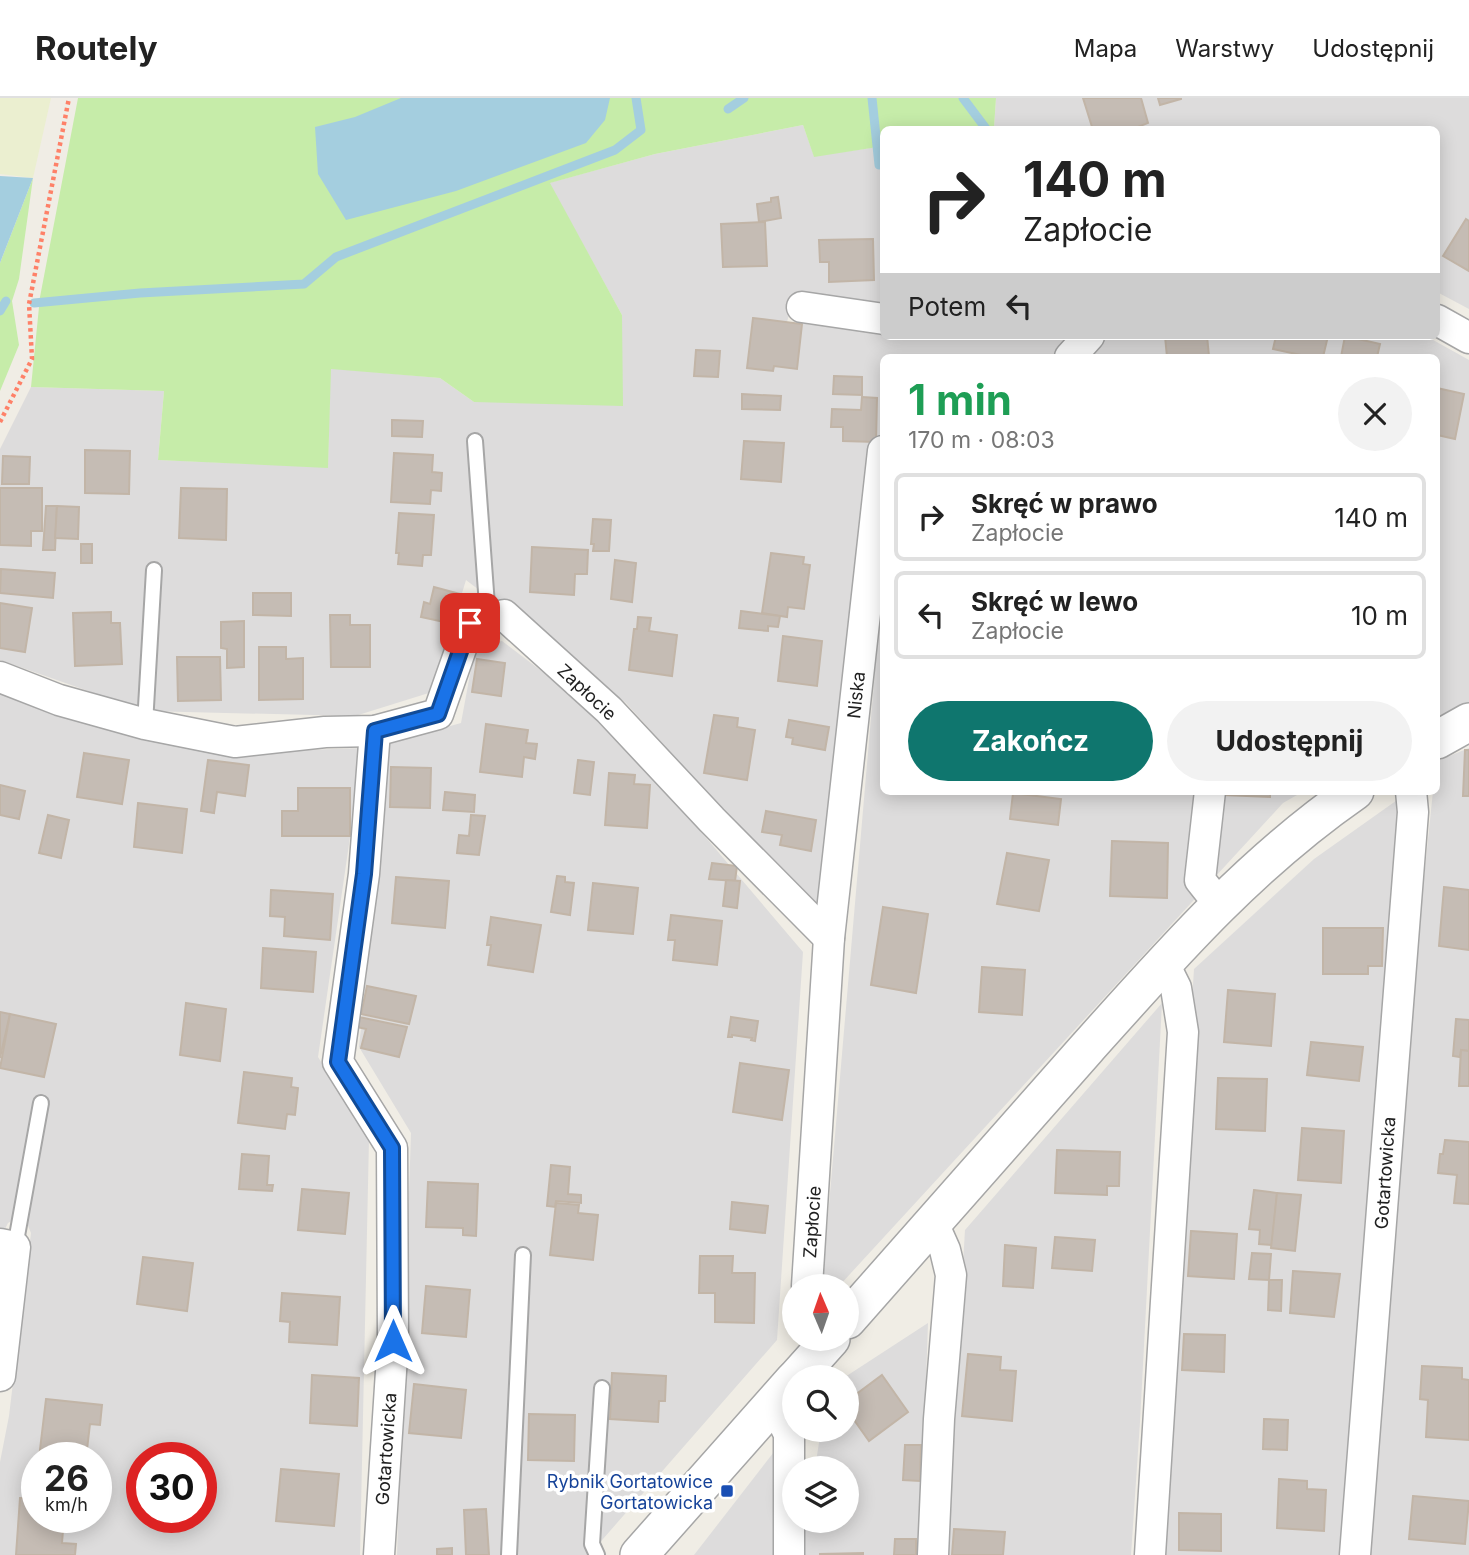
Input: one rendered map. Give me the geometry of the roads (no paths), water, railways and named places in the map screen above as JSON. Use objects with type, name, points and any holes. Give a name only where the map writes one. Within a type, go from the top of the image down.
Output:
[{"type":"street","points":[[802,307],[880,318]]},
{"type":"street","points":[[1440,322],[1469,338]]},
{"type":"street","points":[[1070,354],[1085,340]]},
{"type":"street","name":"Niska","points":[[830,938],[880,479]]},
{"type":"street","name":"Zapłocie","points":[[488,619],[505,615],[609,710],[712,820],[830,938],[808,1274]]},
{"type":"street","points":[[0,677],[59,700],[145,724],[235,742],[325,732],[375,731],[438,714],[470,623],[488,619]]},
{"type":"street","points":[[1440,738],[1469,722]]},
{"type":"street","name":"Gotartowicka","points":[[375,731],[364,874],[338,1062],[392,1148],[393,1341],[379,1555]]},
{"type":"street","points":[[1210,795],[1200,880],[1219,904]]},
{"type":"street","points":[[859,1307],[1163,962],[1219,904],[1293,836],[1349,795]]},
{"type":"street","name":"Gotartowicka","points":[[1355,1555],[1413,812],[1411,795]]},
{"type":"street","points":[[1150,1555],[1183,1032],[1176,988],[1163,962]]},
{"type":"street","points":[[933,1223],[945,1250],[951,1275],[939,1419],[933,1555]]},
{"type":"street","points":[[0,1376],[8,1246]]},
{"type":"street","points":[[808,1365],[820,1351]]},
{"type":"street","points":[[639,1555],[782,1395]]},
{"type":"street","points":[[789,1442],[789,1555]]},
{"type":"lane","points":[[475,440],[488,619]]},
{"type":"lane","points":[[145,724],[154,570]]},
{"type":"lane","points":[[8,1246],[41,1103]]},
{"type":"lane","points":[[509,1555],[523,1255]]},
{"type":"lane","points":[[597,1555],[592,1544],[602,1388]]},
{"type":"water","points":[[401,98],[610,98],[605,120],[586,143],[456,191],[346,220],[318,174],[315,127],[355,117]]},
{"type":"water","points":[[0,176],[33,178],[0,263]]},
{"type":"waterway","points":[[34,303],[140,293],[304,284],[336,257],[615,150],[641,130],[636,98]]},
{"type":"waterway","points":[[728,109],[744,98]]},
{"type":"waterway","points":[[872,98],[879,165]]},
{"type":"waterway","points":[[963,98],[984,126]]},
{"type":"waterway","points":[[0,311],[6,301]]},
{"type":"place","name":"Rybnik Gortatowice Gortatowicka","points":[[727,1491]]}]
